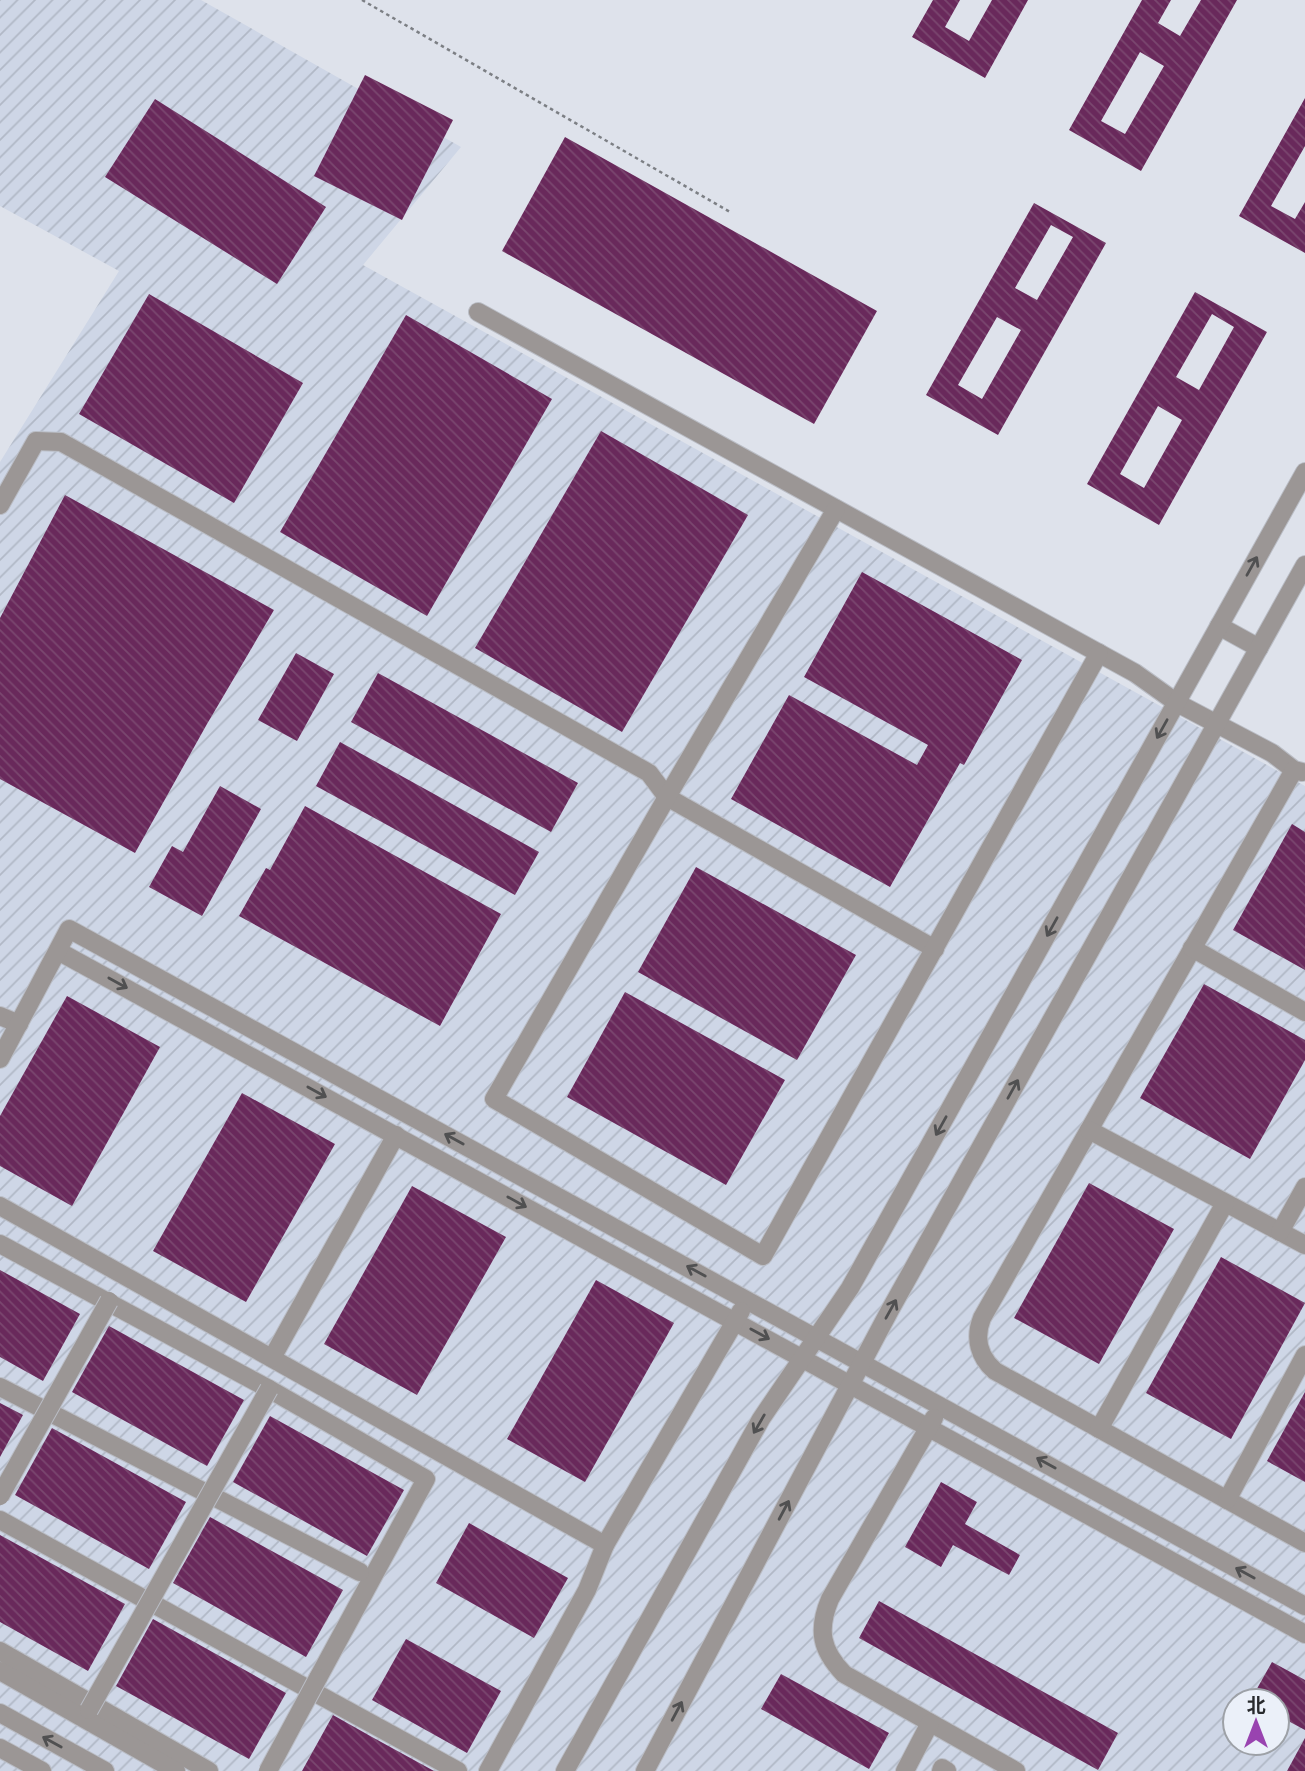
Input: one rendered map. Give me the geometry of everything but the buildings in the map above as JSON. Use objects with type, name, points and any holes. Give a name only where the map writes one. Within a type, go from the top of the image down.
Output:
[{"type":"street","points":[[478,312],[1135,673],[1177,703],[1301,771],[1192,948],[982,1318],[978,1339],[985,1360],[995,1371],[1305,1543]]},
{"type":"street","points":[[0,505],[36,440],[61,442],[649,774],[667,797],[935,949]]},
{"type":"street","points":[[565,1771],[761,1419],[850,1288],[1305,472]]},
{"type":"street","points":[[836,509],[494,1099],[763,1256],[1099,653]]},
{"type":"street","points":[[645,1771],[862,1362],[1305,565]]},
{"type":"street","points":[[1219,626],[1259,648]]},
{"type":"street","points":[[0,1059],[69,929],[1305,1606]]},
{"type":"street","points":[[1192,948],[1305,1012]]},
{"type":"street","points":[[58,951],[1305,1634]]},
{"type":"street","points":[[0,1016],[19,1024]]},
{"type":"street","points":[[1089,1130],[1305,1245]]},
{"type":"street","points":[[272,1358],[396,1135]]},
{"type":"street","points":[[1280,1232],[1305,1187]]},
{"type":"street","points":[[1099,1429],[1225,1203]]},
{"type":"street","points":[[0,1206],[606,1545]]},
{"type":"street","points":[[0,1244],[269,1389],[426,1479],[268,1771]]},
{"type":"street","points":[[488,1771],[587,1590],[606,1545],[748,1299]]},
{"type":"street","points":[[0,1496],[108,1301]]},
{"type":"street","points":[[1227,1500],[1305,1355]]},
{"type":"street","points":[[0,1387],[360,1572]]},
{"type":"street","points":[[86,1714],[269,1389]]},
{"type":"street","points":[[941,1405],[830,1599],[822,1631],[825,1647],[844,1674],[1016,1771]]},
{"type":"street","points":[[0,1520],[458,1771]]},
{"type":"street","points":[[0,1651],[209,1771]]},
{"type":"street","points":[[0,1671],[86,1714],[176,1771]]},
{"type":"street","points":[[0,1713],[105,1771]]},
{"type":"street","points":[[905,1771],[930,1723]]},
{"type":"street","points":[[0,1748],[42,1771]]},
{"type":"street","points":[[941,1771],[942,1768],[947,1771]]},
{"type":"path","points":[[362,0],[730,212]]},
{"type":"shaded area","points":[[0,0],[201,0],[461,147],[363,265],[1305,786],[1305,1771],[0,1771],[0,462],[119,271],[0,206]]}]
